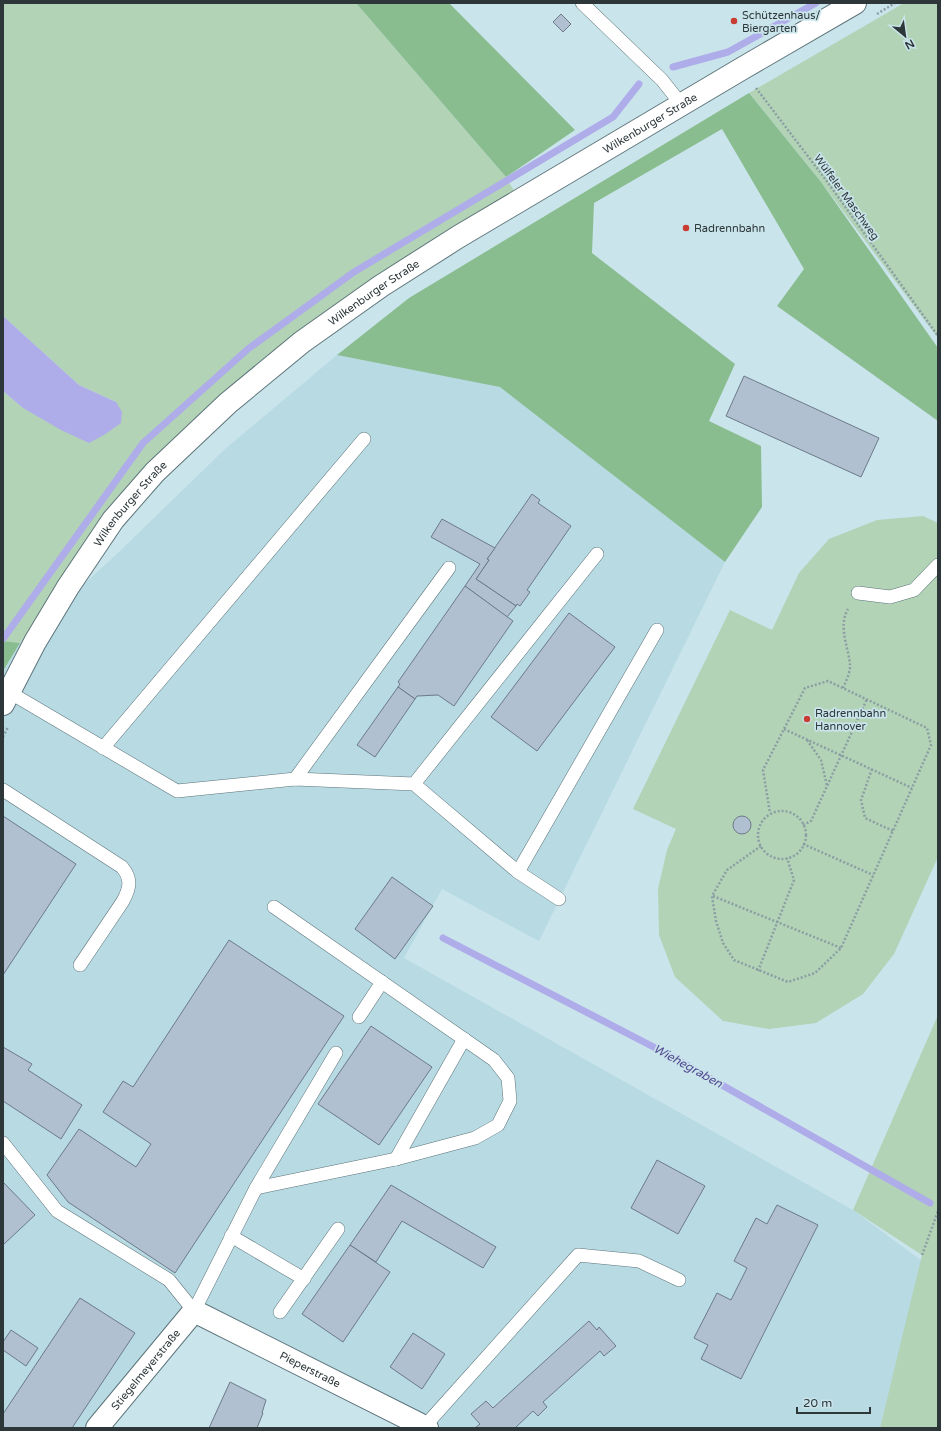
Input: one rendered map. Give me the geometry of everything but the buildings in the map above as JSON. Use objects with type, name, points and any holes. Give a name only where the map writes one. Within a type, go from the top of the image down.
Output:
[{"type":"main road","name":"Wilkenburger Straße","points":[[6,698],[35,642],[68,587],[113,520],[155,472],[228,403],[302,342],[381,286],[458,237],[681,104],[855,3]]},
{"type":"main road","name":"Pieperstraße","points":[[194,1311],[425,1427]]},
{"type":"main road","name":"Stiegelmeyerstraße","points":[[97,1428],[194,1311]]},
{"type":"lane","points":[[582,3],[662,80],[681,104]]},
{"type":"lane","points":[[103,748],[364,439]]},
{"type":"lane","points":[[414,784],[597,554]]},
{"type":"lane","points":[[858,593],[890,597],[914,590],[938,565]]},
{"type":"lane","points":[[295,779],[450,568]]},
{"type":"lane","points":[[518,872],[657,630]]},
{"type":"lane","points":[[6,698],[103,748],[177,791],[295,779],[414,784],[518,872],[559,899]]},
{"type":"lane","points":[[3,790],[122,867],[127,872],[130,881],[128,891],[123,901],[80,965]]},
{"type":"lane","points":[[256,1188],[396,1159],[475,1138],[498,1125],[510,1101],[508,1078],[494,1060],[274,907]]},
{"type":"lane","points":[[359,1017],[382,982]]},
{"type":"lane","points":[[396,1159],[464,1039]]},
{"type":"lane","points":[[3,1143],[57,1211],[169,1280],[194,1311],[256,1188],[336,1053]]},
{"type":"lane","points":[[280,1312],[338,1230]]},
{"type":"lane","points":[[231,1236],[304,1279]]},
{"type":"lane","points":[[425,1427],[578,1255],[640,1261],[680,1280]]},
{"type":"path","points":[[875,15],[895,3]]},
{"type":"path","name":"Wülfeler Maschweg","points":[[743,68],[938,336]]},
{"type":"path","points":[[843,688],[850,666],[845,643],[844,616],[858,593]]},
{"type":"path","points":[[761,846],[727,870],[712,896],[716,921],[723,943],[734,960],[788,982],[815,973],[841,948],[931,745],[927,728],[828,681],[805,688],[763,770],[770,814]]},
{"type":"path","points":[[803,825],[811,821],[828,787],[867,699]]},
{"type":"path","points":[[784,730],[912,788]]},
{"type":"path","points":[[807,740],[821,760],[828,787]]},
{"type":"path","points":[[872,770],[861,800],[865,818],[893,831]]},
{"type":"path","points":[[778,811],[786,811],[794,814],[803,825],[805,830],[805,838],[801,849],[787,858],[773,857],[761,846],[758,838],[760,826],[764,819],[770,814],[778,811]]},
{"type":"path","points":[[803,844],[873,875]]},
{"type":"path","points":[[758,971],[794,880],[787,858]]},
{"type":"path","points":[[712,896],[841,948]]},
{"type":"path","points":[[922,1255],[938,1211]]},
{"type":"shaded area","points":[[337,355],[500,386],[725,562],[539,941],[442,889],[404,958],[853,1210],[922,1261],[880,1428],[440,1428],[204,1308],[105,1428],[3,1428],[3,671],[20,643],[121,550],[225,449]]},
{"type":"green space","points":[[3,3],[356,3],[506,177],[520,201],[228,403],[20,643],[3,641],[3,391],[23,408],[116,402],[79,385],[3,316]]},
{"type":"green space","points":[[356,3],[449,3],[575,130],[506,177]]},
{"type":"green space","points":[[904,3],[938,3],[938,338],[821,182],[749,93]]},
{"type":"green space","points":[[749,93],[821,182],[938,348],[938,421],[777,306],[804,269],[722,129],[594,203],[592,253],[735,364],[709,421],[761,446],[762,507],[725,562],[500,387],[337,355],[409,298]]},
{"type":"green space","name":"Radrennbahn Hannover","points":[[923,516],[938,523],[938,857],[894,954],[863,994],[816,1023],[769,1029],[723,1021],[675,977],[659,935],[658,889],[667,850],[676,829],[633,809],[730,610],[772,630],[799,573],[829,539],[877,520]]},
{"type":"green space","points":[[3,641],[20,643],[3,671]]},
{"type":"green space","points":[[938,1015],[938,1428],[880,1428],[922,1255],[853,1210]]},
{"type":"water","points":[[3,316],[79,385],[116,402],[122,412],[121,423],[89,443],[61,430],[23,408],[3,391]]},
{"type":"waterway","points":[[673,67],[728,52],[816,3]]},
{"type":"waterway","points":[[3,639],[143,443],[248,349],[354,272],[613,117],[639,84]]},
{"type":"waterway","name":"Wiehegraben","points":[[443,938],[669,1055],[930,1203]]},
{"type":"place","name":"Schützenhaus/ Biergarten","points":[[734,21]]},
{"type":"place","name":"Radrennbahn","points":[[686,228]]},
{"type":"place","name":"Radrennbahn Hannover","points":[[807,719]]}]
